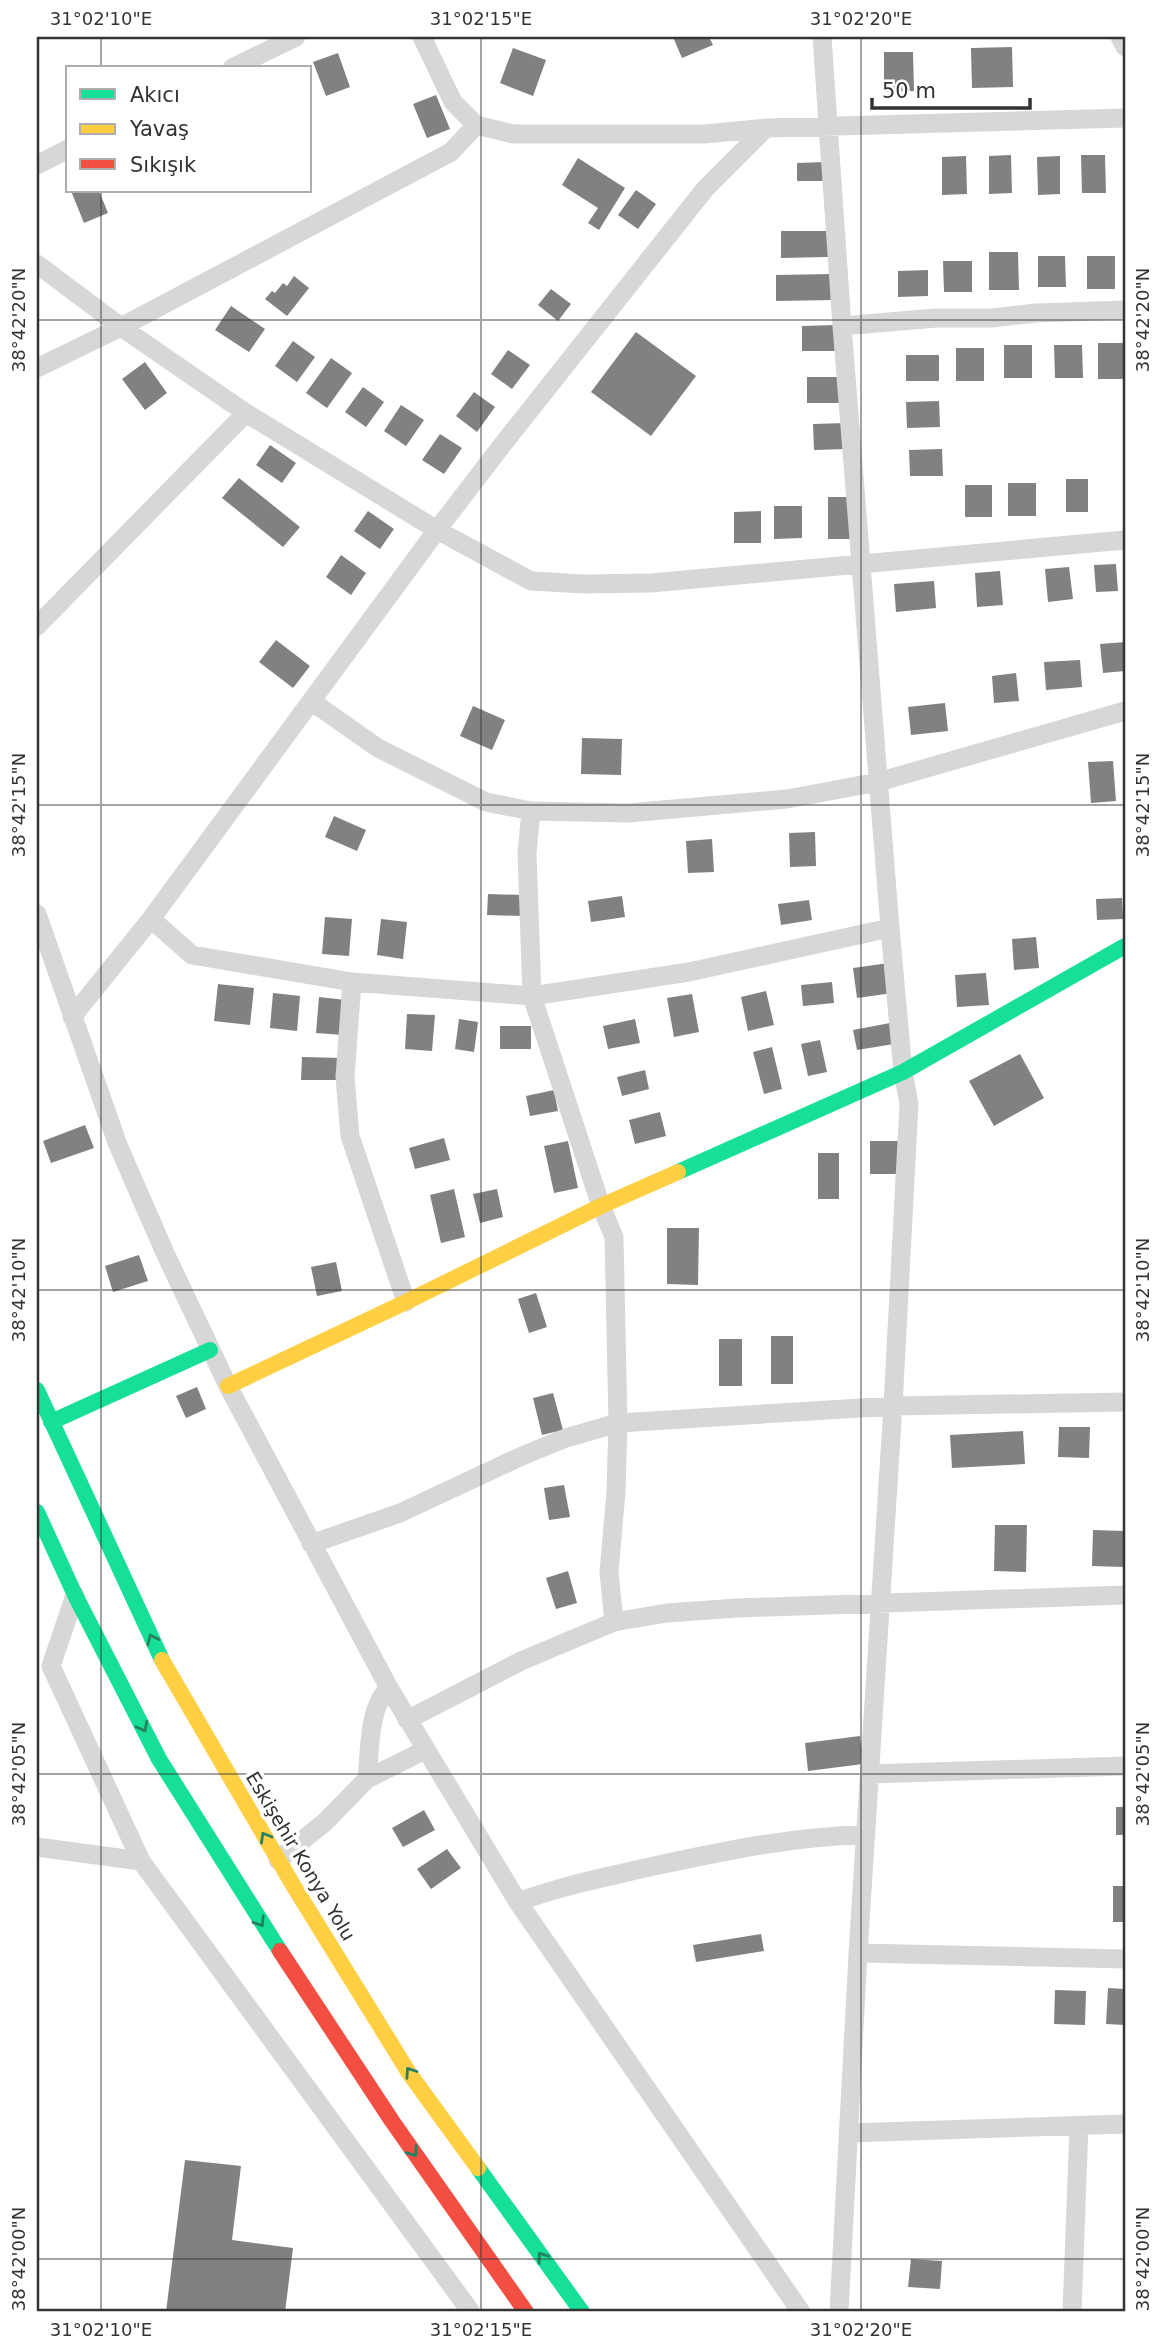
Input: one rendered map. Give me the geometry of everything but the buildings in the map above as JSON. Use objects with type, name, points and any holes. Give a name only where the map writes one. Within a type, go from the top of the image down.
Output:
[{"type":"main road","points":[[228,1386],[601,1206],[903,1072],[1125,946]]},
{"type":"main road","points":[[51,1422],[210,1350]]},
{"type":"main road","name":"Eskişehir Konya Yolu","points":[[37,1390],[157,1652],[278,1860],[409,2073],[582,2312]]},
{"type":"main road","points":[[37,1512],[75,1595],[159,1759],[254,1912],[392,2122],[526,2312]]},
{"type":"street","points":[[236,66],[296,37]]},
{"type":"street","points":[[422,37],[453,102],[476,125],[513,134],[705,134],[766,128],[1125,118]]},
{"type":"street","points":[[822,37],[860,562],[903,1072],[909,1104],[908,1160],[858,1953],[839,2312]]},
{"type":"street","points":[[1120,37],[1125,47]]},
{"type":"street","points":[[37,368],[121,327],[451,152],[476,125]]},
{"type":"street","points":[[72,1017],[151,919],[437,530],[705,189],[766,128]]},
{"type":"street","points":[[37,165],[66,150]]},
{"type":"street","points":[[37,264],[121,327],[246,414],[437,530],[531,581],[584,584],[651,583],[1125,540]]},
{"type":"street","points":[[842,326],[936,318],[992,318],[1036,313],[1125,310]]},
{"type":"street","points":[[37,626],[246,414]]},
{"type":"street","points":[[312,701],[378,748],[486,802],[531,811],[641,812],[787,799],[878,782],[1125,710]]},
{"type":"street","points":[[531,811],[527,853],[532,996],[601,1206],[614,1237],[618,1423],[616,1492],[609,1572],[614,1622]]},
{"type":"street","points":[[37,915],[118,1145],[165,1254],[228,1386],[389,1688],[519,1902],[801,2312]]},
{"type":"street","points":[[151,919],[192,955],[352,982],[532,996],[689,972],[890,928]]},
{"type":"street","points":[[352,982],[345,1077],[350,1136],[406,1302]]},
{"type":"street","points":[[312,1544],[400,1514],[566,1438],[618,1423],[893,1406],[1125,1402]]},
{"type":"street","points":[[75,1595],[51,1666],[141,1861],[471,2312]]},
{"type":"street","points":[[407,1720],[521,1661],[614,1622],[667,1613],[1125,1595]]},
{"type":"street","points":[[367,1779],[375,1712],[383,1694],[389,1688]]},
{"type":"street","points":[[278,1860],[325,1822],[367,1779],[425,1750]]},
{"type":"street","points":[[870,1774],[1125,1766]]},
{"type":"street","points":[[519,1902],[554,1888],[727,1850],[829,1836],[866,1835]]},
{"type":"street","points":[[37,1847],[141,1861]]},
{"type":"street","points":[[858,1953],[1125,1959]]},
{"type":"street","points":[[849,2133],[1125,2124]]},
{"type":"street","points":[[1073,2312],[1079,2126]]},
{"type":"traffic: fast","points":[[678,1172],[903,1072],[1125,946]]},
{"type":"traffic: fast","points":[[51,1422],[210,1350]]},
{"type":"traffic: fast","points":[[37,1390],[162,1660]]},
{"type":"traffic: fast","points":[[37,1512],[75,1595],[159,1759],[280,1951]]},
{"type":"traffic: fast","points":[[478,2168],[582,2312]]},
{"type":"traffic: slow","points":[[228,1386],[601,1206],[678,1172]]},
{"type":"traffic: slow","points":[[162,1660],[293,1885],[409,2073],[478,2168]]},
{"type":"traffic: jam","points":[[280,1951],[392,2121],[526,2312]]}]
